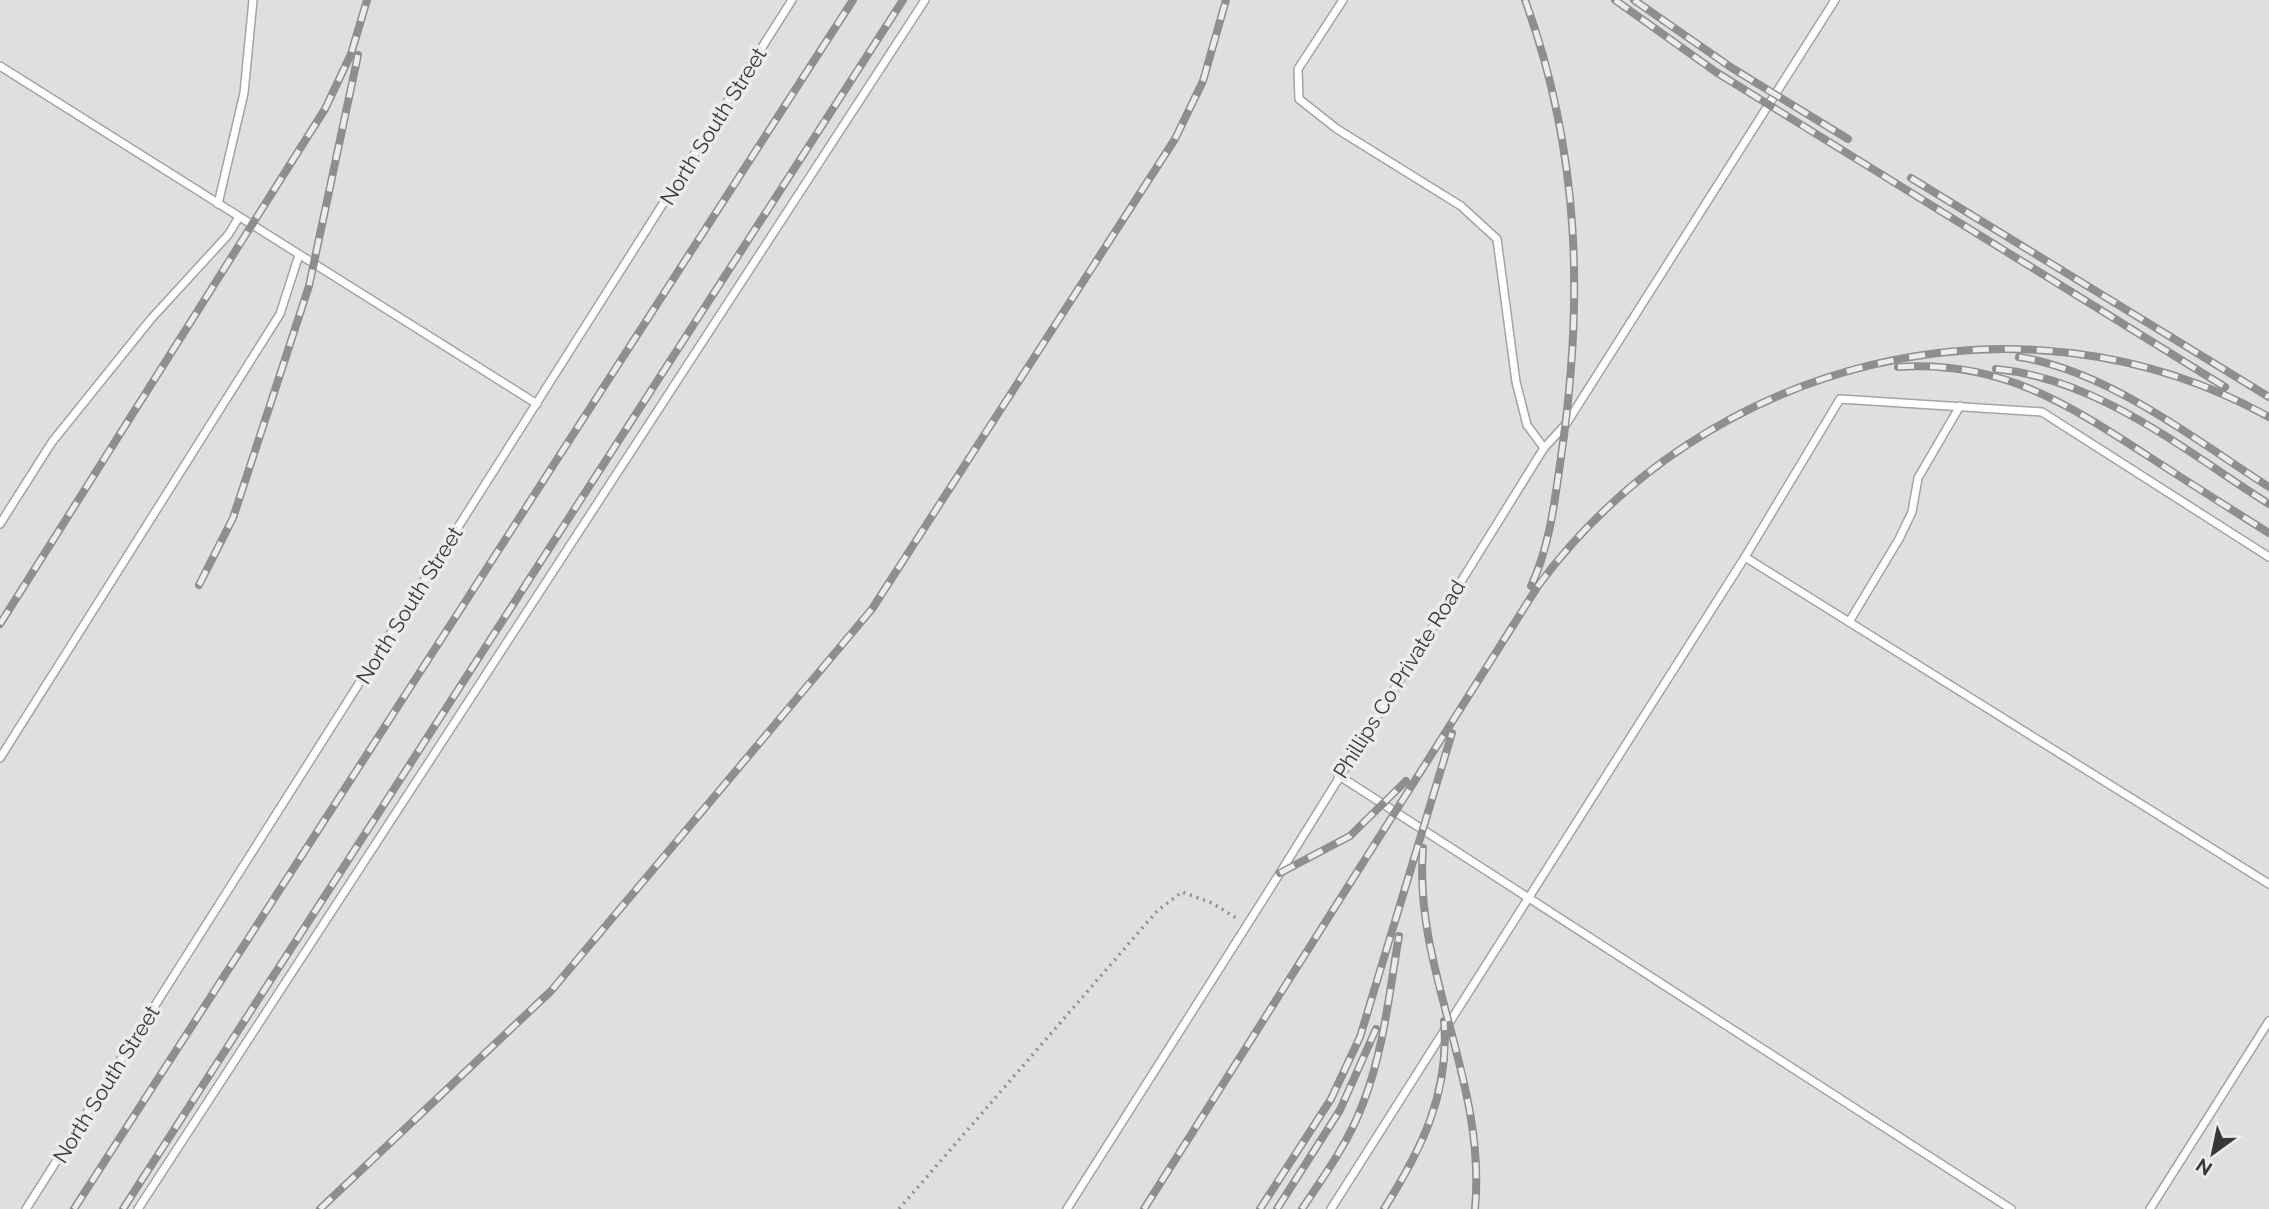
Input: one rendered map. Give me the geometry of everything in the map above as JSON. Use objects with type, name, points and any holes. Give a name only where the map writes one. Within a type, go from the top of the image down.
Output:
[{"type":"lane","points":[[218,204],[244,93],[253,0]]},
{"type":"lane","name":"North South Street","points":[[26,1209],[792,0]]},
{"type":"lane","points":[[138,1209],[925,0]]},
{"type":"lane","points":[[1343,0],[1298,69],[1299,99],[1337,129],[1461,206],[1497,239],[1516,382],[1527,425],[1544,448]]},
{"type":"lane","name":"Phillips Co Private Road","points":[[1067,1209],[1544,448],[1566,424],[1835,0]]},
{"type":"lane","points":[[0,66],[537,404]]},
{"type":"lane","points":[[0,524],[52,442],[151,319],[228,235],[239,216]]},
{"type":"lane","points":[[0,758],[280,314],[299,255]]},
{"type":"lane","points":[[1331,1209],[1745,557],[1840,399],[2042,412],[2269,557]]},
{"type":"lane","points":[[1849,622],[1899,539],[1912,512],[1918,478],[1960,406]]},
{"type":"lane","points":[[1745,557],[2269,884]]},
{"type":"lane","points":[[1338,775],[2011,1209]]},
{"type":"lane","points":[[2150,1209],[2269,1021]]},
{"type":"path","points":[[900,1209],[1157,911],[1182,892],[1212,903],[1248,924]]},
{"type":"railway","points":[[0,624],[325,109],[351,54],[367,0]]},
{"type":"railway","points":[[74,1209],[853,0]]},
{"type":"railway","points":[[123,1209],[903,0]]},
{"type":"railway","points":[[320,1209],[551,991],[872,609],[1175,139],[1203,81],[1226,0]]},
{"type":"railway","points":[[1525,0],[1557,113],[1567,170],[1574,283],[1573,341],[1556,489],[1547,539],[1531,586]]},
{"type":"railway","points":[[1615,0],[1716,72],[2225,387]]},
{"type":"railway","points":[[1634,0],[1732,68],[1848,139]]},
{"type":"railway","points":[[199,585],[233,518],[309,286],[358,55]]},
{"type":"railway","points":[[1911,178],[2269,397]]},
{"type":"railway","points":[[1144,1209],[1538,586],[1607,508],[1688,444],[1777,396],[1873,365],[1972,350],[2073,353],[2173,375],[2269,417]]},
{"type":"railway","points":[[2019,357],[2085,376],[2117,392],[2180,428],[2269,487]]},
{"type":"railway","points":[[1898,367],[1969,371],[2030,389],[2089,419],[2269,533]]},
{"type":"railway","points":[[1996,369],[2034,375],[2105,402],[2140,420],[2269,504]]},
{"type":"railway","points":[[1260,1209],[1331,1099],[1360,1037],[1452,733]]},
{"type":"railway","points":[[1280,873],[1350,836],[1406,781]]},
{"type":"railway","points":[[1423,848],[1423,893],[1429,938],[1471,1116],[1476,1162],[1475,1209]]},
{"type":"railway","points":[[1302,1209],[1335,1159],[1362,1106],[1376,1064],[1399,936]]},
{"type":"railway","points":[[1384,1209],[1410,1165],[1430,1120],[1442,1072],[1444,1021]]},
{"type":"railway","points":[[1277,1209],[1340,1110],[1376,1029]]}]
